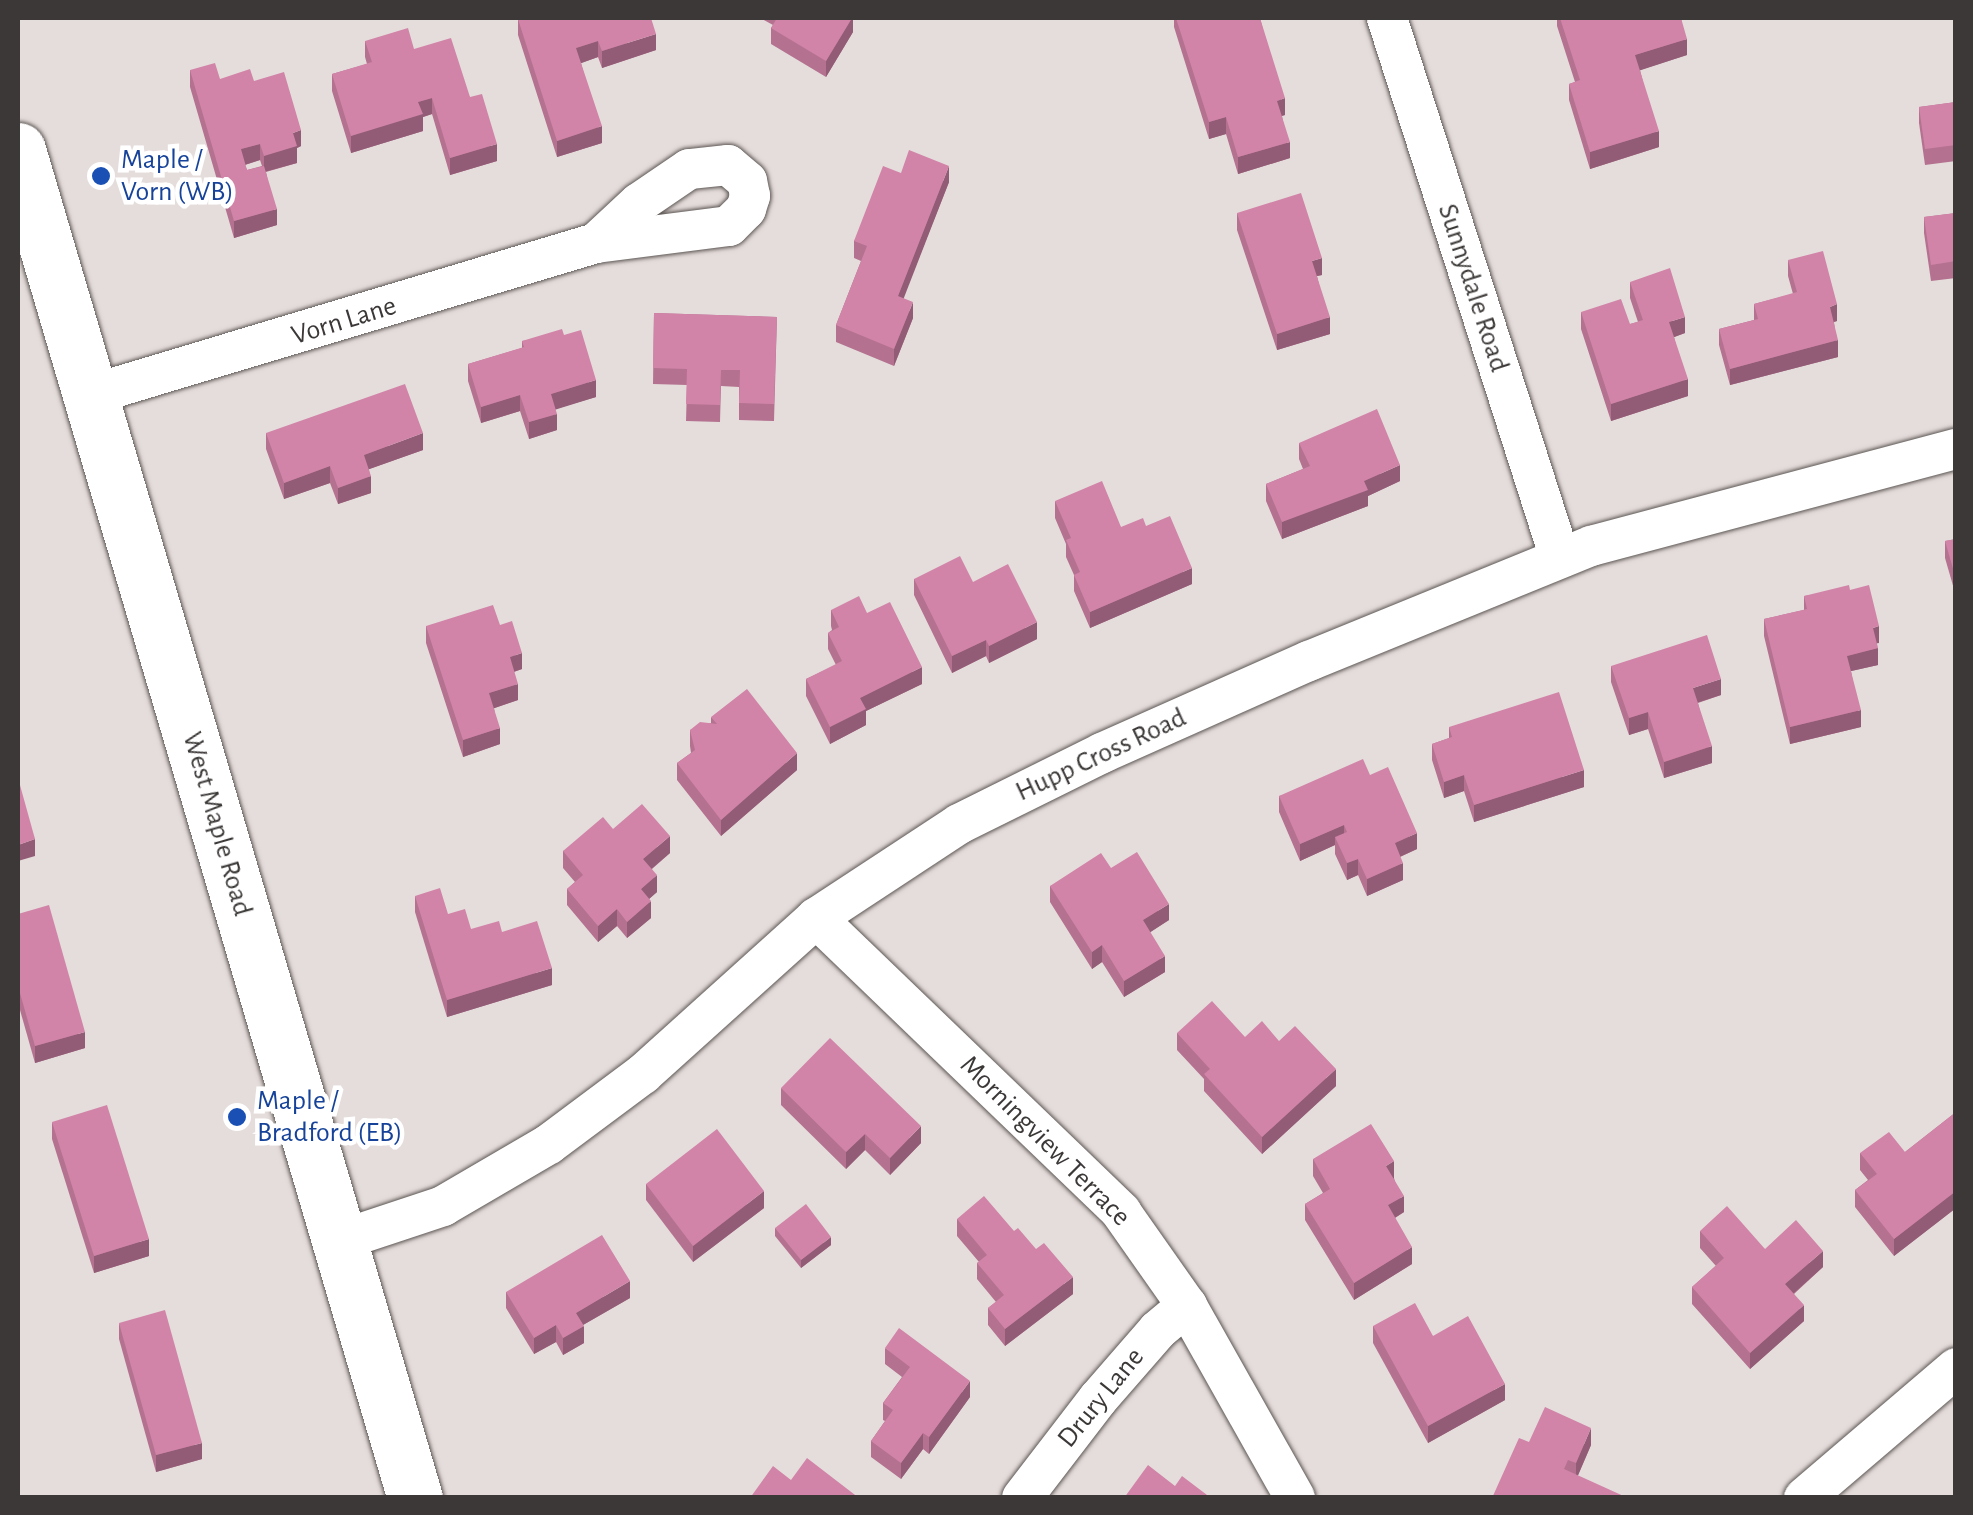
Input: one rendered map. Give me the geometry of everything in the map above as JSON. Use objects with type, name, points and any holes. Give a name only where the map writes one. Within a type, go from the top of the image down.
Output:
[{"type":"main road","name":"West Maple Road","points":[[18,150],[414,1498]]},
{"type":"street","name":"Sunnydale Road","points":[[1387,18],[1560,558]]},
{"type":"street","name":"Vorn Lane","points":[[90,395],[596,243]]},
{"type":"street","name":"Hupp Cross Road","points":[[341,1240],[442,1206],[549,1144],[643,1074],[816,918],[959,824],[1102,752],[1560,558],[1732,506],[1956,449]]},
{"type":"street","name":"Morningview Terrace","points":[[816,918],[1121,1212],[1188,1306],[1295,1498]]},
{"type":"street","name":"Drury Lane","points":[[1022,1498],[1134,1358],[1188,1306]]},
{"type":"street","points":[[1804,1498],[1956,1368]]},
{"type":"building","points":[[651,18],[656,34],[602,51],[598,41],[576,48],[602,126],[557,141],[518,19]]},
{"type":"building","points":[[777,18],[852,18],[826,61],[771,28]]},
{"type":"building","points":[[1176,18],[1260,18],[1285,98],[1277,101],[1290,142],[1238,157],[1226,117],[1209,122]]},
{"type":"building","points":[[1560,18],[1681,18],[1687,39],[1635,55],[1659,131],[1590,152],[1569,84],[1580,80]]},
{"type":"building","points":[[408,28],[414,49],[451,38],[470,97],[482,94],[497,144],[450,158],[432,98],[418,102],[423,114],[351,136],[332,74],[372,62],[365,41]]},
{"type":"building","points":[[215,63],[220,79],[250,69],[254,81],[284,72],[301,130],[293,133],[297,146],[264,156],[260,144],[241,149],[247,170],[264,166],[277,209],[234,221],[190,70]]},
{"type":"building","points":[[1956,102],[1956,145],[1925,149],[1919,107]]},
{"type":"building","points":[[909,150],[949,166],[898,296],[913,302],[894,349],[836,325],[867,246],[854,241],[883,166],[901,173]]},
{"type":"building","points":[[1301,193],[1322,258],[1312,261],[1330,317],[1277,334],[1237,213]]},
{"type":"building","points":[[1956,213],[1956,261],[1931,265],[1924,217]]},
{"type":"building","points":[[1823,251],[1837,304],[1830,307],[1838,340],[1730,369],[1719,329],[1758,319],[1754,304],[1797,292],[1788,260]]},
{"type":"building","points":[[1670,268],[1685,317],[1669,322],[1688,379],[1611,404],[1581,312],[1621,299],[1630,324],[1643,320],[1630,282]]},
{"type":"building","points":[[654,313],[777,317],[774,404],[739,403],[740,370],[721,370],[720,405],[686,404],[687,369],[653,368]]},
{"type":"building","points":[[562,329],[564,335],[581,330],[596,380],[551,394],[557,414],[529,422],[520,395],[481,407],[468,364],[524,347],[522,341]]},
{"type":"building","points":[[405,384],[423,433],[364,455],[371,476],[338,488],[330,466],[284,483],[266,433]]},
{"type":"building","points":[[1377,409],[1400,465],[1364,481],[1368,490],[1282,522],[1266,484],[1310,466],[1299,443]]},
{"type":"building","points":[[1102,481],[1121,527],[1143,518],[1146,526],[1170,516],[1192,568],[1090,612],[1074,575],[1080,572],[1066,540],[1071,538],[1055,501]]},
{"type":"building","points":[[1956,539],[1956,579],[1945,541]]},
{"type":"building","points":[[960,556],[973,582],[1008,564],[1037,622],[989,646],[986,640],[952,656],[914,579]]},
{"type":"building","points":[[1849,585],[1850,590],[1869,585],[1879,626],[1873,628],[1878,648],[1847,656],[1861,710],[1790,727],[1764,619],[1807,609],[1804,596]]},
{"type":"building","points":[[859,596],[867,613],[890,602],[922,667],[860,698],[866,709],[830,727],[806,679],[842,661],[828,633],[839,627],[831,610]]},
{"type":"building","points":[[493,605],[500,625],[512,621],[522,653],[510,657],[518,684],[489,693],[500,728],[463,740],[426,626]]},
{"type":"building","points":[[1707,635],[1721,679],[1693,688],[1712,746],[1664,762],[1648,712],[1629,718],[1611,666]]},
{"type":"building","points":[[747,689],[797,753],[721,820],[677,763],[695,750],[690,730],[700,722],[717,724],[711,717]]},
{"type":"building","points":[[1559,692],[1584,770],[1474,805],[1464,775],[1444,782],[1432,744],[1452,737],[1449,727]]},
{"type":"building","points":[[1363,759],[1370,775],[1388,767],[1417,833],[1395,843],[1403,863],[1367,879],[1358,859],[1347,863],[1335,837],[1347,832],[1344,825],[1300,844],[1279,796]]},
{"type":"building","points":[[18,778],[35,839],[18,845]]},
{"type":"building","points":[[642,804],[670,836],[643,859],[657,875],[641,889],[651,901],[627,922],[617,909],[598,926],[567,889],[583,875],[563,851],[603,817],[613,829]]},
{"type":"building","points":[[1137,852],[1169,904],[1143,920],[1165,956],[1124,981],[1102,945],[1092,952],[1050,886],[1101,853],[1111,868]]},
{"type":"building","points":[[440,888],[448,914],[465,909],[471,929],[499,921],[502,932],[537,921],[552,968],[447,1000],[415,896]]},
{"type":"building","points":[[49,905],[85,1032],[35,1046],[18,986],[18,914]]},
{"type":"building","points":[[1212,1001],[1245,1037],[1262,1021],[1279,1041],[1295,1026],[1336,1069],[1262,1137],[1204,1074],[1210,1069],[1177,1033]]},
{"type":"building","points":[[830,1038],[921,1126],[890,1158],[865,1134],[846,1152],[781,1088]]},
{"type":"building","points":[[107,1105],[149,1239],[94,1256],[52,1122]]},
{"type":"building","points":[[1956,1112],[1956,1191],[1894,1239],[1855,1190],[1877,1174],[1860,1153],[1889,1132],[1905,1152]]},
{"type":"building","points":[[1371,1124],[1394,1161],[1386,1166],[1404,1196],[1388,1205],[1412,1247],[1354,1283],[1305,1204],[1330,1189],[1313,1159]]},
{"type":"building","points":[[717,1129],[764,1191],[693,1246],[646,1184]]},
{"type":"building","points":[[984,1196],[1014,1231],[1018,1228],[1036,1249],[1044,1243],[1073,1277],[1005,1329],[988,1308],[1004,1295],[977,1263],[987,1255],[957,1219]]},
{"type":"building","points":[[806,1204],[831,1237],[801,1260],[775,1228]]},
{"type":"building","points":[[1727,1206],[1765,1249],[1796,1220],[1823,1251],[1785,1284],[1804,1305],[1750,1353],[1692,1287],[1724,1258],[1700,1231]]},
{"type":"building","points":[[602,1235],[630,1281],[576,1313],[584,1326],[563,1338],[556,1325],[534,1338],[506,1292]]},
{"type":"building","points":[[1415,1303],[1433,1336],[1468,1316],[1505,1384],[1428,1426],[1373,1326]]},
{"type":"building","points":[[165,1310],[202,1443],[156,1455],[119,1323]]},
{"type":"building","points":[[899,1328],[970,1381],[929,1437],[923,1433],[901,1463],[871,1441],[893,1410],[883,1403],[910,1367],[885,1348]]},
{"type":"building","points":[[1545,1407],[1591,1428],[1576,1463],[1568,1460],[1564,1469],[1628,1498],[1492,1498],[1519,1438],[1529,1442]]},
{"type":"building","points":[[807,1458],[859,1498],[750,1498],[773,1466],[791,1480]]},
{"type":"building","points":[[1148,1465],[1175,1486],[1182,1476],[1211,1498],[1124,1498]]},
{"type":"place","name":"Maple / Vorn (WB)","points":[[101,176]]},
{"type":"place","name":"Maple / Bradford (EB)","points":[[237,1117]]}]
